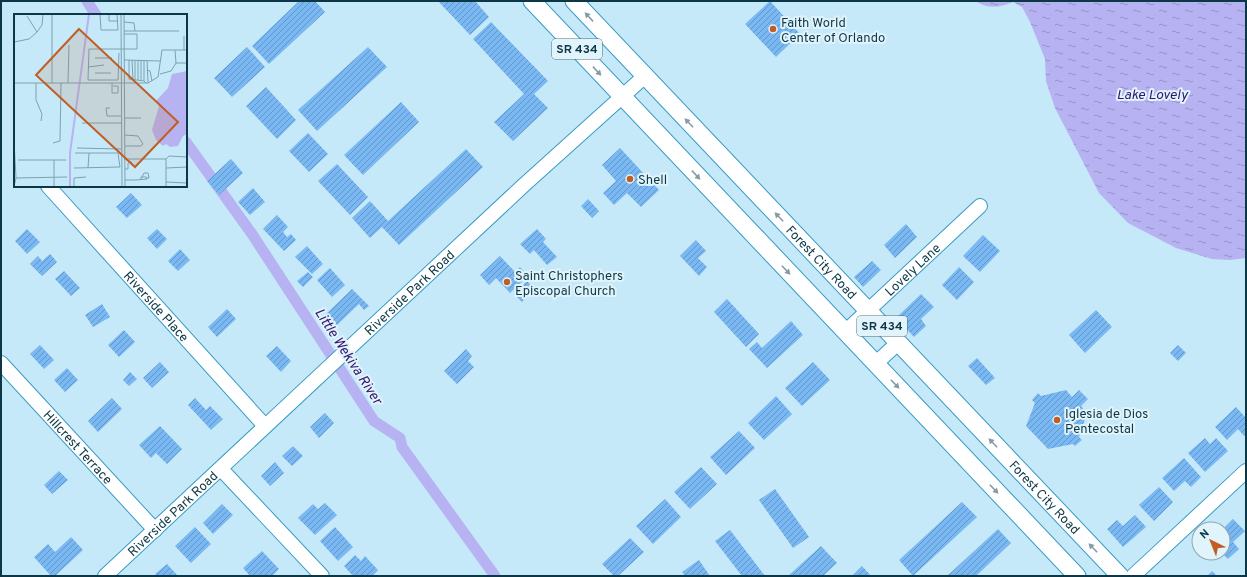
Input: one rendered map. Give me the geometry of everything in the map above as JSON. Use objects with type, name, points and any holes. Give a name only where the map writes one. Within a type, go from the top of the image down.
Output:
[{"type":"main road","name":"SR 434","points":[[532,1],[621,97],[1077,576]]},
{"type":"main road","name":"Forest City Road","points":[[574,1],[1120,576]]},
{"type":"street","name":"Riverside Park Road","points":[[105,576],[221,469],[265,426],[645,76]]},
{"type":"street","name":"Riverside Place","points":[[49,187],[265,426]]},
{"type":"street","name":"Lovely Lane","points":[[845,332],[980,206]]},
{"type":"street","points":[[875,364],[898,343]]},
{"type":"street","name":"Hillcrest Terrace","points":[[1,363],[155,530]]},
{"type":"street","points":[[221,469],[322,576]]},
{"type":"street","points":[[1133,576],[1246,471]]},
{"type":"water","name":"Lake Lovely","points":[[975,1],[1246,1],[1246,258],[1230,260],[1212,259],[1176,248],[1128,223],[1099,193],[1055,108],[1046,81],[1045,59],[1030,22],[1022,7],[1013,2],[1003,6],[994,7],[980,4]]},
{"type":"building","points":[[299,1],[315,1],[325,12],[269,64],[252,46]]},
{"type":"building","points":[[438,1],[475,1],[489,17],[470,35]]},
{"type":"building","name":"Faith World Center of Orlando","points":[[770,1],[800,34],[776,57],[745,24]]},
{"type":"building","points":[[491,22],[548,81],[534,94],[548,108],[513,141],[494,122],[524,94],[473,39]]},
{"type":"building","points":[[247,47],[265,67],[232,97],[214,78]]},
{"type":"building","points":[[368,47],[387,67],[317,131],[298,110]]},
{"type":"building","points":[[266,87],[296,120],[277,139],[246,106]]},
{"type":"building","points":[[401,102],[419,122],[363,175],[344,155]]},
{"type":"building","points":[[308,133],[328,154],[309,172],[289,151]]},
{"type":"building","points":[[620,148],[659,190],[641,207],[627,193],[614,205],[603,193],[616,181],[602,165]]},
{"type":"building","points":[[466,149],[483,167],[399,245],[382,227],[370,238],[352,218],[370,201],[388,221]]},
{"type":"building","points":[[231,159],[243,173],[219,195],[207,181]]},
{"type":"building","points":[[337,164],[368,197],[350,215],[318,181]]},
{"type":"building","points":[[253,188],[265,202],[250,215],[238,202]]},
{"type":"building","points":[[131,193],[142,205],[127,218],[116,207]]},
{"type":"building","points":[[588,199],[599,211],[592,218],[581,206]]},
{"type":"building","points":[[277,215],[288,227],[283,232],[287,237],[291,234],[296,240],[284,251],[263,229]]},
{"type":"building","points":[[906,224],[917,237],[895,258],[884,245]]},
{"type":"building","points":[[27,229],[40,242],[27,254],[15,241]]},
{"type":"building","points":[[157,229],[167,239],[157,249],[147,238]]},
{"type":"building","points":[[537,229],[546,239],[543,242],[557,257],[547,265],[534,250],[530,254],[520,244]]},
{"type":"building","points":[[983,235],[1000,251],[980,272],[963,256]]},
{"type":"building","points":[[696,240],[706,251],[698,258],[707,267],[699,276],[680,256]]},
{"type":"building","points":[[307,246],[323,264],[312,274],[295,257]]},
{"type":"building","points":[[180,249],[190,260],[178,271],[168,261]]},
{"type":"building","points":[[50,254],[57,262],[42,276],[30,264],[38,256],[42,261]]},
{"type":"building","points":[[500,256],[515,272],[520,267],[528,276],[510,293],[496,278],[489,285],[480,275]]},
{"type":"building","points":[[872,261],[881,270],[863,287],[854,277]]},
{"type":"building","points":[[959,267],[974,282],[957,300],[942,285]]},
{"type":"building","points":[[330,268],[345,285],[332,297],[317,280]]},
{"type":"building","points":[[64,271],[80,288],[71,296],[55,279]]},
{"type":"building","points":[[308,272],[313,277],[303,287],[297,281]]},
{"type":"building","points":[[527,281],[535,289],[522,302],[514,294]]},
{"type":"building","points":[[352,289],[369,306],[364,310],[359,304],[336,326],[325,315]]},
{"type":"building","points":[[921,294],[934,307],[921,319],[926,326],[914,337],[896,318]]},
{"type":"building","points":[[727,299],[759,334],[746,347],[714,312]]},
{"type":"building","points":[[102,304],[110,317],[93,327],[85,315]]},
{"type":"building","points":[[227,309],[236,319],[217,337],[208,327]]},
{"type":"building","points":[[1096,310],[1112,327],[1085,353],[1069,335]]},
{"type":"building","points":[[791,321],[803,335],[767,368],[749,349],[757,342],[762,348]]},
{"type":"building","points":[[124,330],[135,342],[119,357],[108,345]]},
{"type":"building","points":[[40,345],[54,360],[44,369],[30,354]]},
{"type":"building","points":[[1178,345],[1186,353],[1178,361],[1170,353]]},
{"type":"building","points":[[277,346],[291,361],[281,372],[266,356]]},
{"type":"building","points":[[466,349],[472,356],[468,361],[474,367],[457,384],[444,371]]},
{"type":"building","points":[[977,358],[995,378],[986,385],[968,366]]},
{"type":"building","points":[[160,362],[169,372],[152,388],[143,378]]},
{"type":"building","points":[[813,362],[830,380],[802,406],[785,388]]},
{"type":"building","points":[[67,368],[78,380],[65,392],[54,380]]},
{"type":"building","points":[[130,372],[137,379],[129,386],[123,380]]},
{"type":"building","name":"Iglesia de Dios Pentecostal","points":[[1066,390],[1072,397],[1079,390],[1088,399],[1081,406],[1087,413],[1079,437],[1082,440],[1075,446],[1073,444],[1048,449],[1026,426],[1035,403],[1032,400],[1038,393],[1041,396]]},
{"type":"building","points":[[776,396],[792,414],[764,440],[748,423]]},
{"type":"building","points":[[112,398],[122,409],[98,432],[88,421]]},
{"type":"building","points":[[195,398],[206,410],[210,406],[223,419],[211,430],[188,405]]},
{"type":"building","points":[[1236,407],[1246,418],[1246,434],[1244,436],[1238,429],[1227,440],[1215,427]]},
{"type":"building","points":[[325,413],[334,423],[319,438],[310,427]]},
{"type":"building","points":[[160,426],[182,449],[167,464],[156,453],[151,458],[139,445]]},
{"type":"building","points":[[739,431],[755,448],[726,475],[710,457]]},
{"type":"building","points":[[1205,438],[1210,444],[1216,438],[1228,451],[1205,472],[1188,453]]},
{"type":"building","points":[[293,446],[303,456],[292,466],[282,456]]},
{"type":"building","points":[[1184,458],[1201,477],[1191,487],[1185,481],[1174,491],[1162,478]]},
{"type":"building","points":[[275,462],[284,473],[270,486],[261,476]]},
{"type":"building","points":[[701,467],[717,484],[690,509],[674,492]]},
{"type":"building","points":[[59,471],[68,480],[52,494],[44,485]]},
{"type":"building","points":[[1159,487],[1173,502],[1154,521],[1139,505]]},
{"type":"building","points":[[775,489],[809,537],[793,548],[759,500]]},
{"type":"building","points":[[665,499],[681,517],[653,544],[636,526]]},
{"type":"building","points":[[962,502],[977,517],[913,576],[899,560]]},
{"type":"building","points":[[325,503],[337,515],[315,535],[298,518],[313,504],[318,509]]},
{"type":"building","points":[[222,504],[233,515],[213,534],[203,523]]},
{"type":"building","points":[[1135,515],[1146,527],[1123,547],[1107,529],[1117,520],[1123,526]]},
{"type":"building","points":[[1233,519],[1245,531],[1233,542],[1239,549],[1231,556],[1231,521]]},
{"type":"building","points":[[195,527],[211,544],[191,563],[175,546]]},
{"type":"building","points":[[335,527],[353,547],[338,561],[320,541]]},
{"type":"building","points":[[998,529],[1011,543],[976,576],[947,576]]},
{"type":"building","points":[[730,530],[765,576],[742,576],[715,541]]},
{"type":"building","points":[[71,537],[83,550],[55,576],[51,576],[34,557],[48,544],[55,552]]},
{"type":"building","points":[[630,538],[644,552],[618,576],[614,576],[602,564]]},
{"type":"building","points":[[821,546],[837,563],[823,576],[788,576]]},
{"type":"building","points":[[262,551],[279,569],[272,576],[250,576],[243,568]]},
{"type":"building","points":[[355,555],[361,561],[365,556],[378,570],[372,576],[353,576],[344,566]]},
{"type":"building","points":[[699,560],[710,576],[685,576],[682,572]]},
{"type":"building","points":[[167,564],[178,576],[157,576],[155,574]]},
{"type":"building","points":[[862,566],[871,576],[852,576]]},
{"type":"building","points":[[1212,571],[1217,576],[1207,576]]},
{"type":"waterway","name":"Little Wekiva River","points":[[87,1],[95,14]]},
{"type":"waterway","name":"Little Wekiva River","points":[[187,143],[252,234],[374,421],[400,438],[402,447],[495,576]]},
{"type":"place","name":"Faith World Center of Orlando","points":[[773,29]]},
{"type":"place","name":"Shell","points":[[630,179]]},
{"type":"place","name":"Saint Christophers Episcopal Church","points":[[507,282]]},
{"type":"place","name":"Iglesia de Dios Pentecostal","points":[[1057,420]]}]
